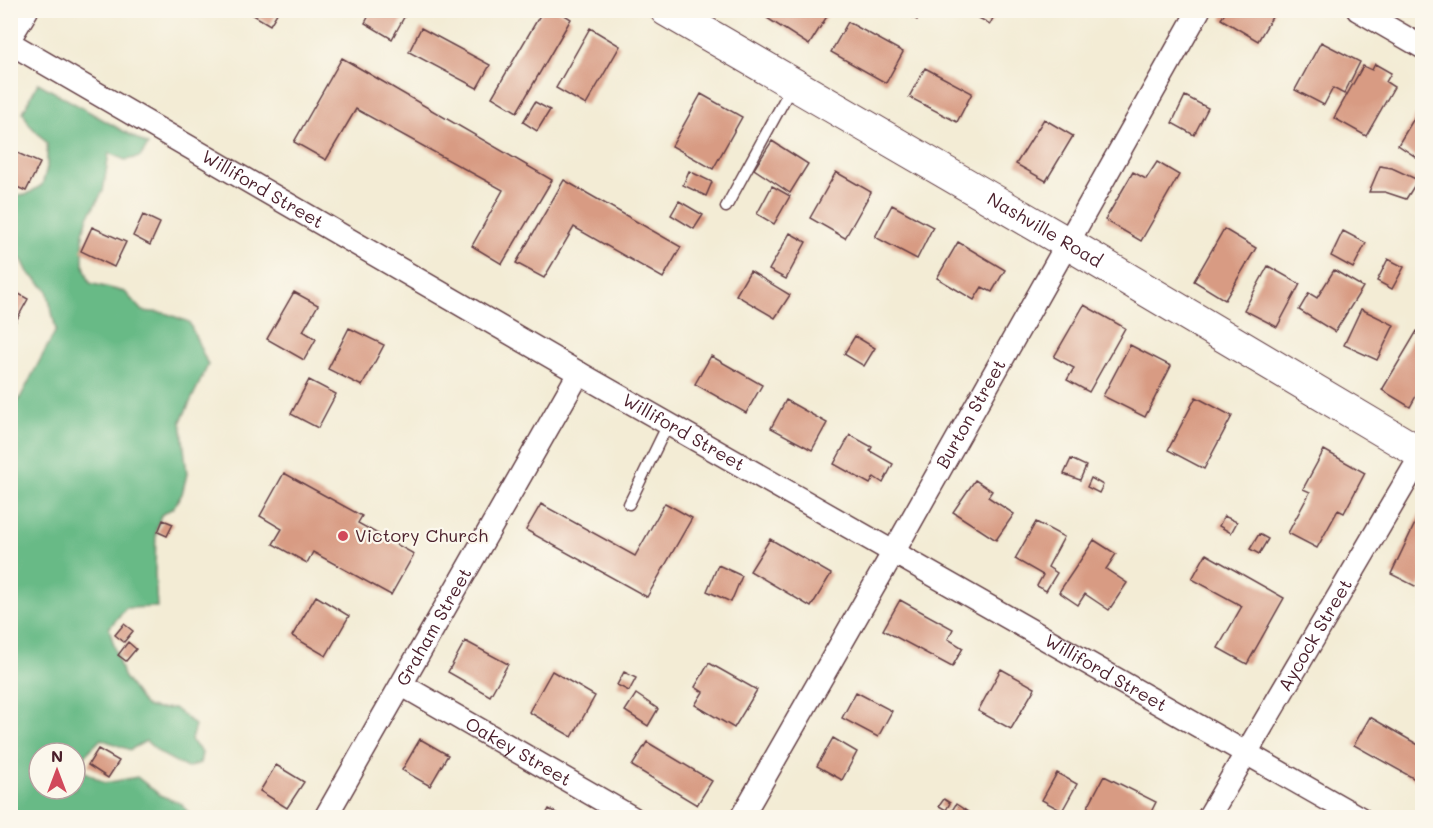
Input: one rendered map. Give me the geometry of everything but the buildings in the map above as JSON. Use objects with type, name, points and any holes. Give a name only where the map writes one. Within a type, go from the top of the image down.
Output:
[{"type":"main road","name":"Nashville Road","points":[[666,10],[1068,243],[1422,454]]},
{"type":"street","points":[[10,40],[27,10]]},
{"type":"street","name":"Burton Street","points":[[741,818],[1199,10]]},
{"type":"street","points":[[1358,10],[1422,47]]},
{"type":"street","name":"Williford Street","points":[[10,40],[579,373],[1360,818]]},
{"type":"street","name":"Graham Street","points":[[325,818],[579,373]]},
{"type":"street","name":"Aycock Street","points":[[1214,815],[1246,752],[1422,454]]},
{"type":"street","name":"Oakey Street","points":[[402,685],[633,818]]},
{"type":"lane","points":[[726,207],[793,84]]},
{"type":"lane","points":[[629,504],[668,424]]},
{"type":"green space","points":[[38,83],[148,145],[140,157],[125,160],[109,153],[103,191],[88,217],[83,232],[83,263],[90,283],[125,292],[142,311],[165,313],[189,322],[208,365],[181,421],[187,474],[182,494],[173,508],[161,515],[156,530],[157,607],[126,608],[109,628],[123,676],[145,706],[158,709],[174,708],[195,725],[191,740],[202,753],[200,763],[187,768],[161,754],[146,741],[130,750],[101,739],[87,753],[87,741],[27,741],[27,801],[87,801],[87,773],[105,783],[137,777],[160,795],[182,804],[191,817],[11,817],[10,417],[56,330],[47,290],[28,272],[22,260],[11,254],[11,195],[26,195],[42,185],[47,168],[47,143],[29,124],[23,112]]},
{"type":"place","name":"Victory Church","points":[[343,536]]}]
